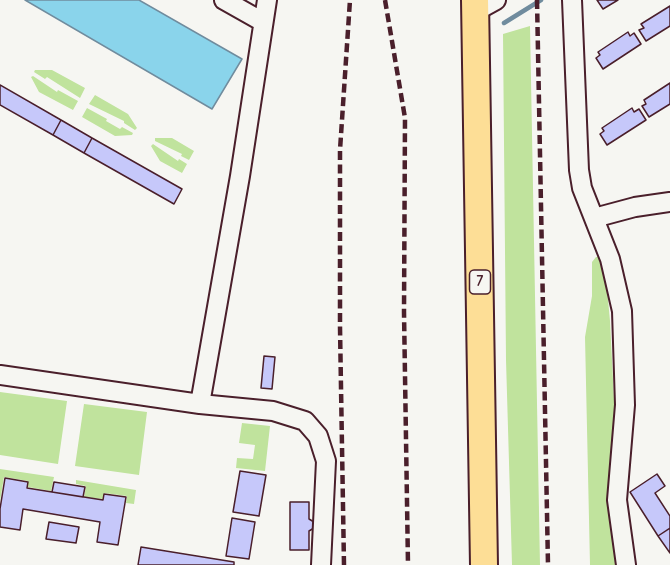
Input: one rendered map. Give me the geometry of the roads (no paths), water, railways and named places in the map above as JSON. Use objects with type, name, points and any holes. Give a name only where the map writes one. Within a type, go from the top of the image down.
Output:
[{"type":"highway","name":"7","points":[[480,3],[484,565]]},
{"type":"street","points":[[224,0],[264,22]]},
{"type":"street","points":[[200,404],[240,176],[267,0]]},
{"type":"street","points":[[572,0],[579,170],[582,188],[610,259],[622,311],[625,405],[617,500],[626,565]]},
{"type":"street","points":[[594,218],[634,207],[670,202]]},
{"type":"street","points":[[0,375],[200,404],[273,411],[305,422],[318,436],[326,461],[321,565]]},
{"type":"water","points":[[25,0],[139,0],[242,59],[212,109]]},
{"type":"waterway","points":[[504,23],[541,0]]},
{"type":"railway","points":[[344,565],[340,150],[350,0]]},
{"type":"railway","points":[[385,0],[405,118],[404,312],[408,565]]},
{"type":"railway","points":[[537,0],[548,565]]}]
